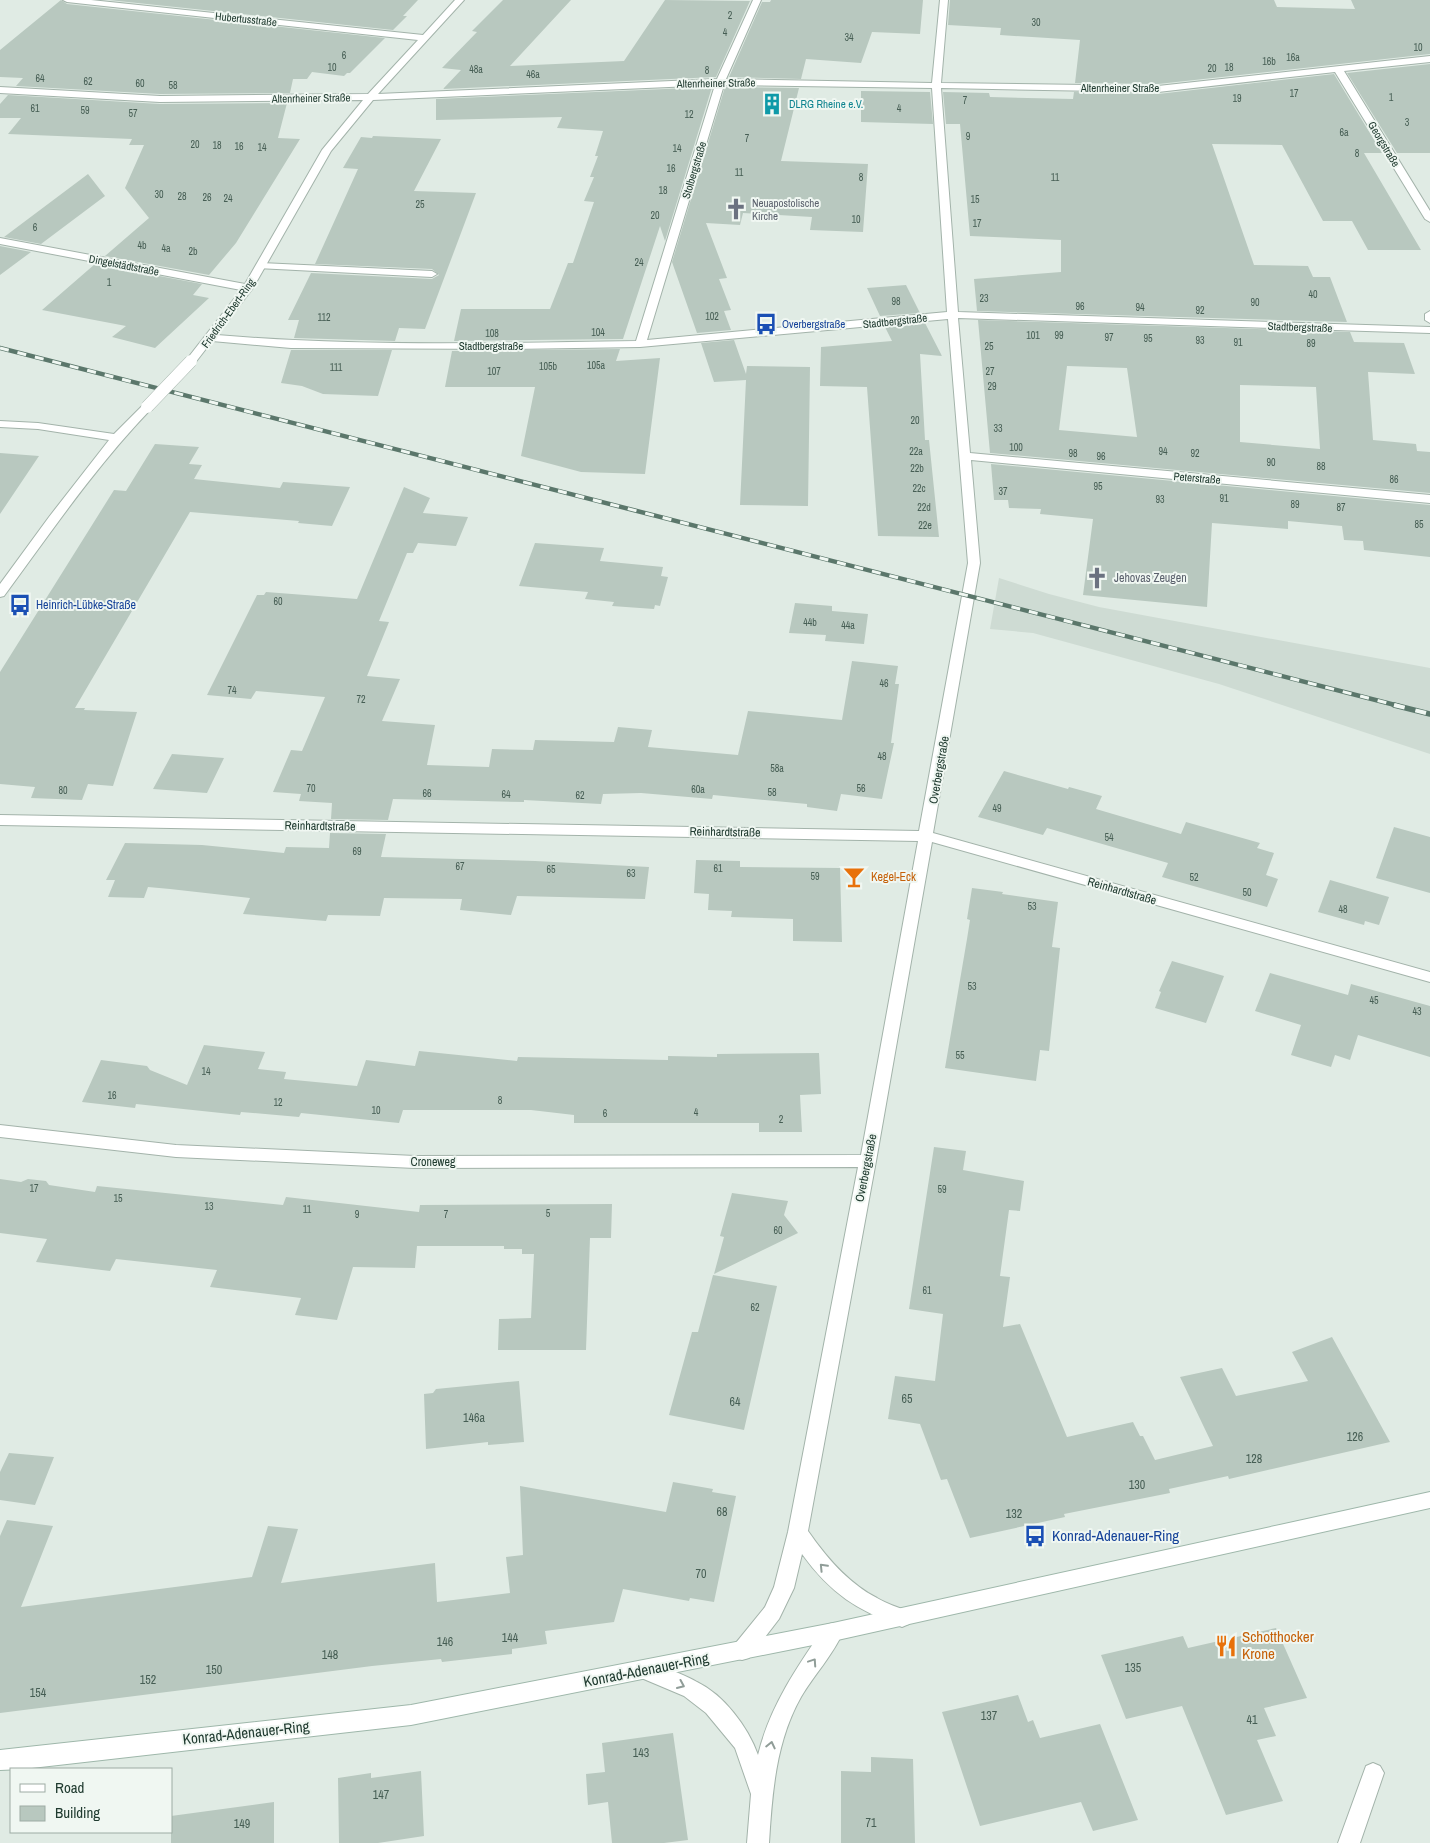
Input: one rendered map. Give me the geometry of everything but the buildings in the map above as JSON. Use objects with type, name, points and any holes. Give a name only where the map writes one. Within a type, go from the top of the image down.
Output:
[{"type":"street","name":"Hubertusstraße","points":[[66,0],[425,38]]},
{"type":"street","name":"Friedrich-Ebert-Ring","points":[[0,593],[53,520],[117,438],[191,362],[248,288],[327,150],[370,97],[460,0]]},
{"type":"street","name":"Stolbergstraße","points":[[640,344],[720,82],[757,0]]},
{"type":"street","name":"Overbergstraße","points":[[742,1651],[772,1613],[784,1588],[798,1532],[868,1161],[974,563],[936,85],[944,0]]},
{"type":"street","name":"Altenrheiner Straße","points":[[0,90],[160,99],[370,97],[720,82],[1158,89],[1430,59]]},
{"type":"street","name":"Georgstraße","points":[[1338,69],[1430,219]]},
{"type":"street","name":"Dingelstädtstraße","points":[[0,241],[248,288]]},
{"type":"street","points":[[261,266],[432,274]]},
{"type":"street","points":[[1430,314],[1430,320]]},
{"type":"street","name":"Stadtbergstraße","points":[[211,338],[291,345],[511,346],[640,344],[953,315],[1430,330]]},
{"type":"street","points":[[0,424],[38,426],[117,438]]},
{"type":"street","name":"Peterstraße","points":[[964,456],[1430,500]]},
{"type":"street","name":"Reinhardtstraße","points":[[0,820],[927,836],[1430,977]]},
{"type":"street","name":"Croneweg","points":[[0,1132],[176,1151],[415,1162],[868,1161]]},
{"type":"street","name":"Konrad-Adenauer-Ring","points":[[0,1760],[33,1758],[411,1715],[902,1618],[1430,1500]]},
{"type":"street","points":[[798,1532],[815,1559],[839,1583],[866,1603],[902,1618]]},
{"type":"street","points":[[758,1843],[760,1792],[774,1734],[793,1691],[833,1632]]},
{"type":"street","points":[[646,1670],[691,1689],[713,1706],[743,1742],[760,1792]]},
{"type":"street","points":[[1348,1843],[1372,1773]]},
{"type":"shaded area","points":[[999,578],[1099,607],[1430,668],[1430,754],[1219,684],[1033,633],[990,629]]},
{"type":"railway","points":[[0,348],[1399,706]]},
{"type":"railway","points":[[1394,705],[1430,714]]},
{"type":"place","name":"DLRG Rheine e.V.","points":[[772,104]]},
{"type":"place","name":"Neuapostolische Kirche","points":[[736,209]]},
{"type":"place","name":"Overbergstraße","points":[[766,324]]},
{"type":"place","name":"Jehovas Zeugen","points":[[1097,578]]},
{"type":"place","name":"Heinrich-Lübke-Straße","points":[[20,605]]},
{"type":"place","name":"Kegel-Eck","points":[[854,877]]},
{"type":"place","name":"Konrad-Adenauer-Ring","points":[[1035,1536]]},
{"type":"place","name":"Schotthocker Krone","points":[[1226,1646]]}]
